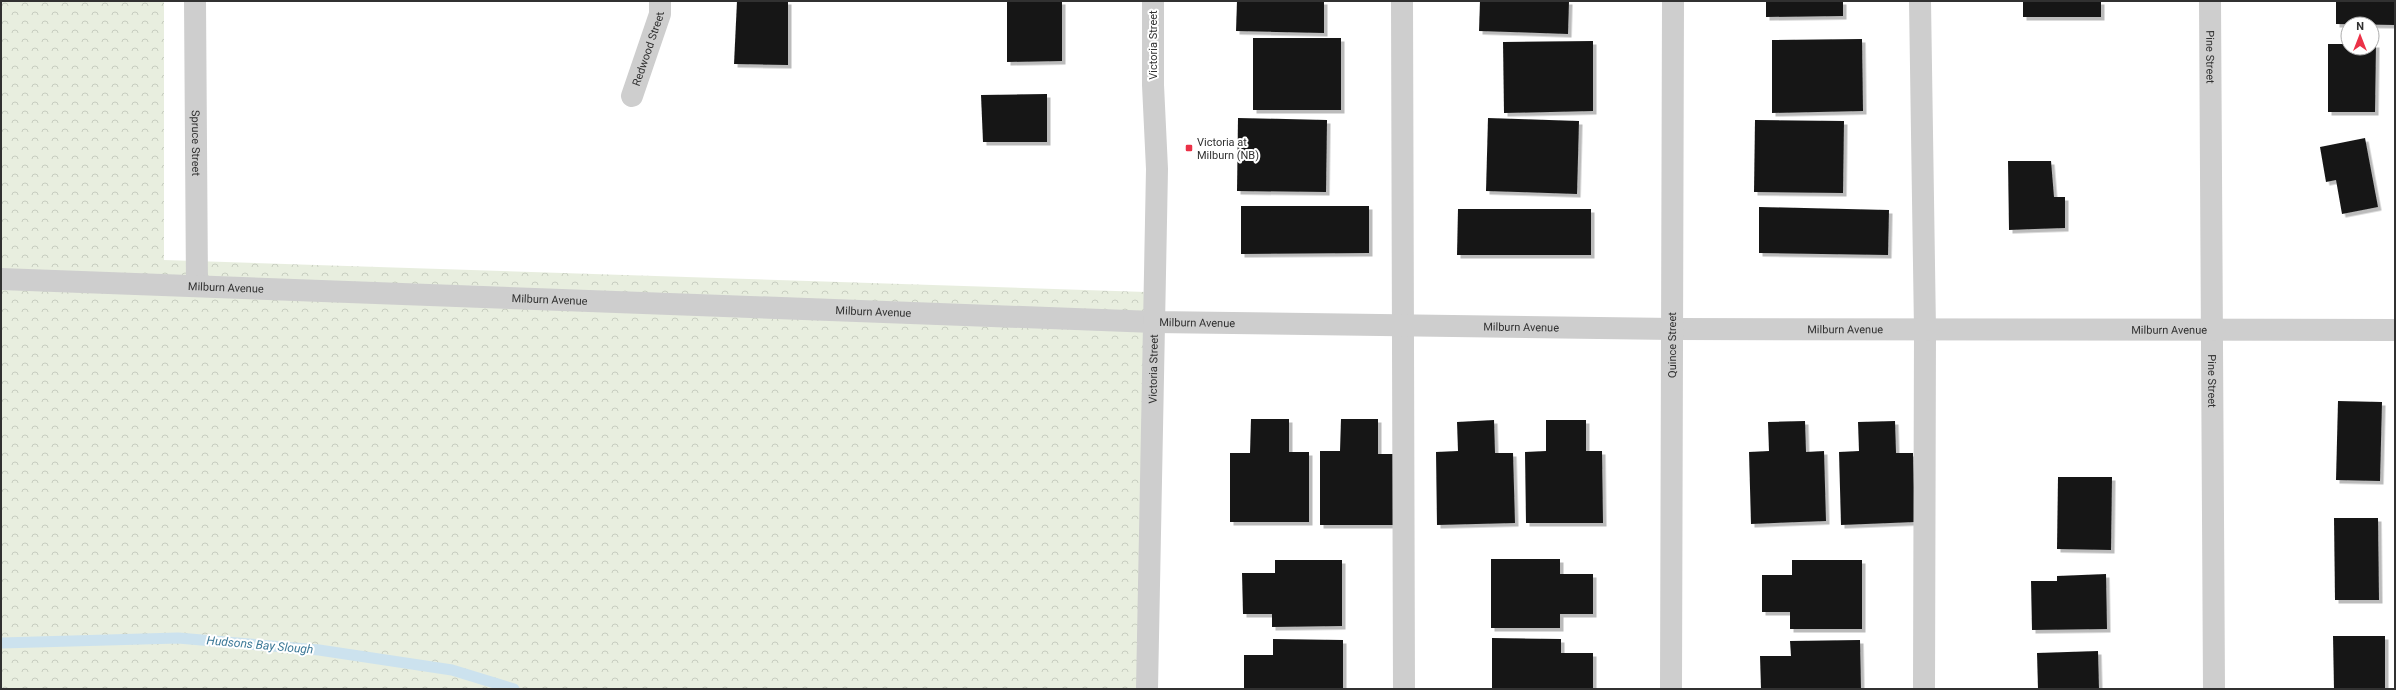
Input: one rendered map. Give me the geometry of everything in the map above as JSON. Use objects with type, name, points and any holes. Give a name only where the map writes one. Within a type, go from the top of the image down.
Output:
[{"type":"street","name":"Spruce Street","points":[[195,1],[197,286]]},
{"type":"street","name":"Redwood Street","points":[[632,96],[660,14],[660,1]]},
{"type":"street","name":"Victoria Street","points":[[1147,689],[1158,169],[1153,84],[1153,1]]},
{"type":"street","points":[[1402,1],[1404,689]]},
{"type":"street","name":"Quince Street","points":[[1671,689],[1674,329],[1674,1]]},
{"type":"street","points":[[1920,1],[1926,330],[1924,689]]},
{"type":"street","name":"Pine Street","points":[[2210,1],[2214,689]]},
{"type":"street","name":"Milburn Avenue","points":[[1,279],[1154,322],[1674,329],[2395,330]]},
{"type":"green space","points":[[1,1],[164,1],[164,260],[1146,292],[1144,689],[1,689]]},
{"type":"building","points":[[737,1],[788,1],[788,65],[734,64]]},
{"type":"building","points":[[1007,1],[1062,1],[1062,61],[1007,62]]},
{"type":"building","points":[[1237,1],[1324,1],[1324,33],[1236,31]]},
{"type":"building","points":[[1480,1],[1569,1],[1568,34],[1479,31]]},
{"type":"building","points":[[1766,1],[1843,1],[1843,16],[1766,17]]},
{"type":"building","points":[[2023,1],[2101,1],[2101,17],[2023,17]]},
{"type":"building","points":[[2336,1],[2395,1],[2395,25],[2380,25],[2380,16],[2340,16],[2340,24],[2336,24]]},
{"type":"building","points":[[1253,38],[1341,38],[1341,110],[1253,110]]},
{"type":"building","points":[[1862,39],[1863,111],[1772,113],[1772,40]]},
{"type":"building","points":[[1593,41],[1593,111],[1504,113],[1503,42]]},
{"type":"building","points":[[2328,44],[2340,44],[2340,56],[2376,56],[2375,112],[2328,112]]},
{"type":"building","points":[[1047,94],[1047,142],[983,142],[981,95]]},
{"type":"building","points":[[1238,118],[1327,120],[1326,192],[1237,191]]},
{"type":"building","points":[[1488,118],[1579,121],[1577,194],[1486,191]]},
{"type":"building","points":[[1755,120],[1844,121],[1843,193],[1754,192]]},
{"type":"building","points":[[2365,138],[2378,207],[2342,214],[2336,180],[2326,182],[2320,147]]},
{"type":"building","points":[[2008,161],[2051,161],[2054,197],[2065,197],[2065,228],[2009,230]]},
{"type":"building","points":[[1241,206],[1369,206],[1369,253],[1241,254]]},
{"type":"building","points":[[1759,207],[1889,210],[1888,255],[1759,253]]},
{"type":"building","points":[[1458,209],[1591,209],[1591,255],[1457,255]]},
{"type":"building","points":[[2338,401],[2382,402],[2380,481],[2336,480]]},
{"type":"building","points":[[1251,419],[1289,419],[1289,452],[1309,452],[1309,522],[1230,522],[1230,453],[1250,453]]},
{"type":"building","points":[[1341,419],[1378,419],[1378,454],[1399,454],[1399,525],[1320,525],[1320,451],[1340,451]]},
{"type":"building","points":[[1494,420],[1495,453],[1513,453],[1515,523],[1437,525],[1436,452],[1458,451],[1457,422]]},
{"type":"building","points":[[1546,420],[1586,420],[1586,451],[1602,451],[1603,523],[1526,523],[1525,452],[1546,451]]},
{"type":"building","points":[[1805,421],[1806,452],[1824,451],[1826,521],[1751,524],[1749,452],[1769,451],[1768,422]]},
{"type":"building","points":[[1895,421],[1896,453],[1913,453],[1915,522],[1841,525],[1839,452],[1859,451],[1858,422]]},
{"type":"building","points":[[2058,477],[2112,477],[2111,550],[2057,549]]},
{"type":"building","points":[[2334,518],[2378,518],[2379,600],[2335,600]]},
{"type":"building","points":[[1491,559],[1560,559],[1560,574],[1593,574],[1593,614],[1560,614],[1560,628],[1491,628]]},
{"type":"building","points":[[1275,560],[1342,560],[1342,626],[1272,627],[1272,614],[1243,614],[1242,573],[1275,573]]},
{"type":"building","points":[[1792,560],[1862,560],[1862,629],[1790,629],[1790,612],[1762,612],[1762,575],[1792,575]]},
{"type":"building","points":[[2106,574],[2107,629],[2032,630],[2031,581],[2057,581],[2057,576]]},
{"type":"building","points":[[2333,636],[2385,636],[2385,689],[2334,689]]},
{"type":"building","points":[[1492,638],[1561,639],[1561,653],[1593,653],[1593,689],[1492,689]]},
{"type":"building","points":[[1273,639],[1343,640],[1343,689],[1244,689],[1244,655],[1273,655]]},
{"type":"building","points":[[1860,640],[1861,689],[1761,689],[1760,656],[1791,656],[1790,641]]},
{"type":"building","points":[[2098,651],[2099,689],[2038,689],[2037,653]]},
{"type":"waterway","name":"Hudsons Bay Slough","points":[[1,643],[178,638],[319,650],[452,670],[514,689]]},
{"type":"place","name":"Victoria at Milburn (NB)","points":[[1189,148]]}]
